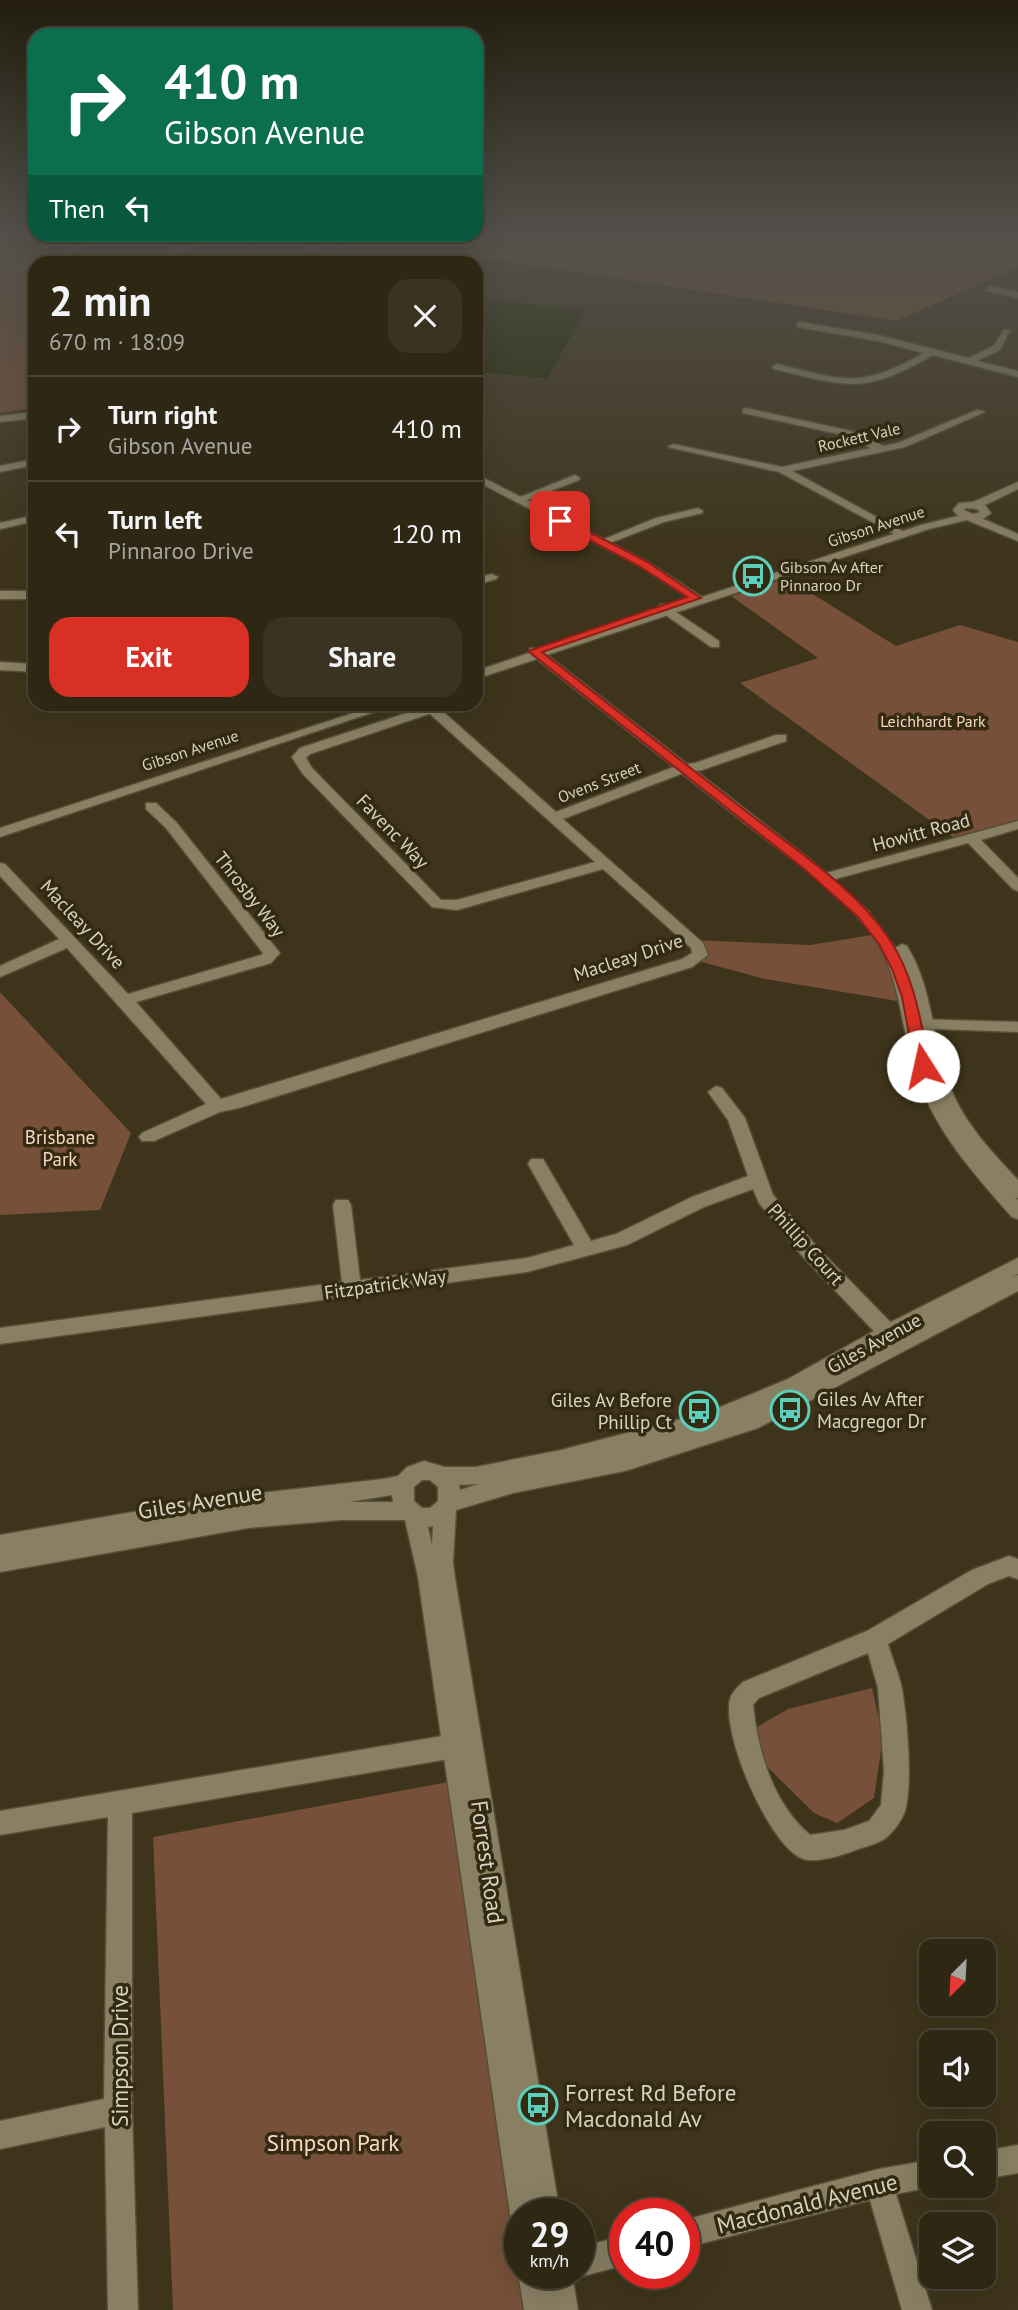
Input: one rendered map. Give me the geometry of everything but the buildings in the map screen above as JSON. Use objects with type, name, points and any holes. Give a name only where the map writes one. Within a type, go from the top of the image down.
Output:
[{"type":"street","points":[[890,341],[1018,374]]},
{"type":"street","points":[[969,361],[997,348],[1002,341]]},
{"type":"street","points":[[777,367],[851,382],[867,382],[886,376],[934,351]]},
{"type":"street","points":[[746,411],[851,434],[883,450]]},
{"type":"street","name":"Rockett Vale","points":[[782,470],[883,450],[980,412]]},
{"type":"street","points":[[0,419],[28,416]]},
{"type":"street","points":[[673,447],[782,470],[899,533]]},
{"type":"street","points":[[0,469],[28,463]]},
{"type":"street","points":[[517,500],[575,478]]},
{"type":"street","points":[[483,481],[642,563],[698,599]]},
{"type":"street","name":"Gibson Avenue","points":[[974,512],[1018,485]]},
{"type":"street","name":"Gibson Avenue","points":[[483,668],[899,533],[974,512],[1018,491]]},
{"type":"street","points":[[603,542],[660,520],[698,511]]},
{"type":"street","points":[[974,512],[1018,532]]},
{"type":"street","points":[[974,512],[1018,538]]},
{"type":"street","points":[[0,526],[28,520]]},
{"type":"street","points":[[483,580],[492,577]]},
{"type":"street","points":[[0,595],[28,595]]},
{"type":"street","points":[[667,610],[715,643]]},
{"type":"street","points":[[542,650],[830,877],[863,914],[885,942],[903,980],[921,1024],[943,1093],[976,1147],[1018,1191]]},
{"type":"street","name":"Gibson Avenue","points":[[483,672],[542,650]]},
{"type":"street","points":[[0,666],[28,668]]},
{"type":"street","name":"Gibson Avenue","points":[[0,824],[352,711]]},
{"type":"street","name":"Gibson Avenue","points":[[0,832],[371,711]]},
{"type":"street","name":"Favenc Way","points":[[425,711],[305,751],[299,757],[307,770],[437,904],[457,905],[606,864]]},
{"type":"street","name":"Macleay Drive","points":[[148,1137],[217,1106],[233,1104],[402,1052],[687,963],[700,956],[698,946],[434,711]]},
{"type":"street","name":"Ovens Street","points":[[553,818],[691,767],[781,738]]},
{"type":"street","name":"Throsby Way","points":[[125,1000],[259,961],[272,954],[171,825],[151,806]]},
{"type":"street","name":"Howitt Road","points":[[830,877],[1018,825]]},
{"type":"street","points":[[971,838],[1018,886]]},
{"type":"street","name":"Macleay Drive","points":[[0,867],[125,1000],[217,1106]]},
{"type":"street","points":[[0,972],[69,941]]},
{"type":"street","points":[[921,1024],[1018,1027]]},
{"type":"street","points":[[921,1024],[924,1075],[937,1107],[966,1153],[1018,1212]]},
{"type":"street","name":"Phillip Court","points":[[716,1092],[736,1118],[765,1198],[783,1222],[893,1339]]},
{"type":"street","points":[[537,1164],[586,1249]]},
{"type":"street","name":"Fitzpatrick Way","points":[[0,1336],[527,1265],[621,1240],[698,1202],[757,1180]]},
{"type":"street","points":[[342,1205],[352,1289]]},
{"type":"street","name":"Giles Avenue","points":[[447,1506],[513,1484],[625,1462],[716,1434],[784,1405],[1018,1265]]},
{"type":"street","name":"Giles Avenue","points":[[442,1476],[476,1476],[601,1451],[680,1430],[795,1385],[1018,1282]]},
{"type":"street","points":[[422,1472],[442,1476],[451,1487],[447,1506],[429,1516],[411,1513],[400,1497],[403,1484],[411,1476],[422,1472]]},
{"type":"street","name":"Giles Avenue","points":[[0,1545],[191,1510],[298,1496],[361,1493],[403,1484]]},
{"type":"street","name":"Forrest Road","points":[[447,1506],[442,1562],[522,2198]]},
{"type":"street","name":"Giles Avenue","points":[[0,1562],[248,1519],[341,1511],[411,1513]]},
{"type":"street","name":"Forrest Road","points":[[411,1513],[429,1577],[463,1745],[543,2198]]},
{"type":"street","points":[[875,1639],[890,1688],[896,1771],[893,1810],[877,1830],[844,1842],[806,1847],[786,1829],[761,1782],[742,1717],[741,1701],[751,1690],[875,1639],[980,1577],[1009,1566],[1018,1569]]},
{"type":"street","points":[[0,1823],[463,1745]]},
{"type":"street","name":"Simpson Drive","points":[[120,1801],[118,2110],[124,2310]]},
{"type":"street","points":[[0,2136],[118,2110]]},
{"type":"street","points":[[996,2163],[1018,2159]]},
{"type":"street","name":"Macdonald Avenue","points":[[700,2230],[879,2183],[919,2176]]},
{"type":"street","points":[[879,2183],[917,2310]]},
{"type":"street","points":[[536,2289],[539,2310]]},
{"type":"street","points":[[560,2289],[564,2310]]},
{"type":"green space","points":[[0,341],[28,341],[28,409],[0,413]]},
{"type":"green space","name":"Leichhardt Park","points":[[787,578],[896,646],[960,625],[1018,642],[1018,822],[953,837],[740,683],[818,658],[731,596]]},
{"type":"green space","points":[[878,934],[903,1002],[765,979],[702,962],[691,940],[810,945]]},
{"type":"green space","name":"Brisbane Park","points":[[0,992],[131,1133],[100,1210],[0,1215]]},
{"type":"green space","points":[[872,1688],[883,1737],[874,1798],[837,1823],[814,1813],[738,1738],[788,1709]]},
{"type":"green space","name":"Simpson Park","points":[[448,1782],[511,2198],[504,2198],[504,2289],[523,2289],[528,2310],[173,2310],[153,1837]]},
{"type":"shaded area","points":[[483,341],[569,341],[547,378],[483,373]]},
{"type":"place","name":"Gibson Av After Pinnaroo Dr","points":[[753,576]]},
{"type":"place","name":"Giles Av After Macgregor Dr","points":[[790,1410]]},
{"type":"place","name":"Giles Av Before Phillip Ct","points":[[699,1411]]},
{"type":"place","name":"Forrest Rd Before Macdonald Av","points":[[538,2105]]},
{"type":"route","points":[[560,521],[642,563],[695,598],[534,651],[808,865],[863,914],[885,942],[900,969],[909,997],[923,1066]]}]
